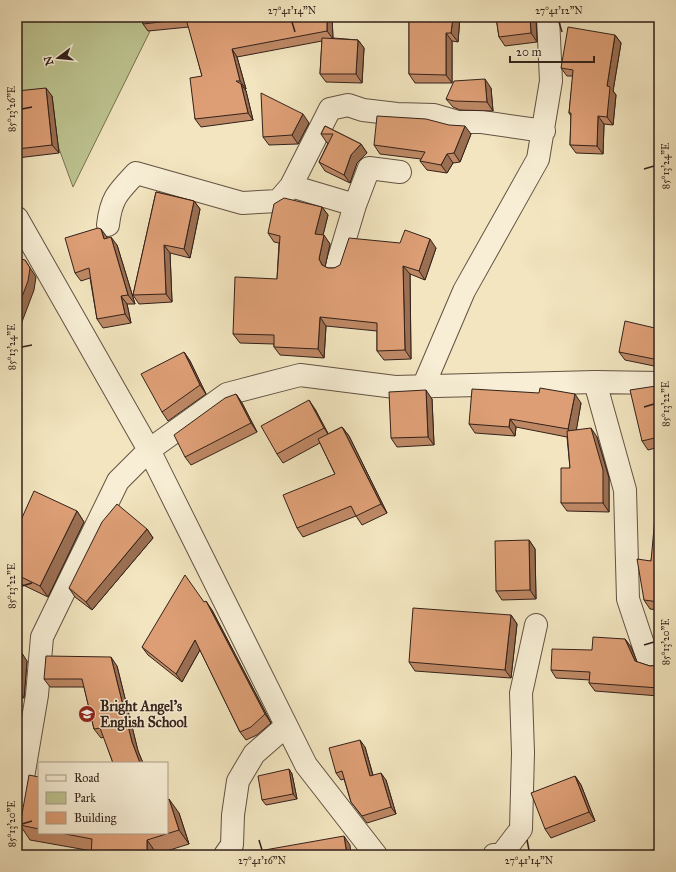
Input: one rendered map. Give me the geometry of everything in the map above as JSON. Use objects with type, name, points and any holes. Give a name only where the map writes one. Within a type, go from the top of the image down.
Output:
[{"type":"street","points":[[423,387],[464,292],[538,159],[544,131],[551,81],[548,17]]},
{"type":"street","points":[[108,225],[110,207],[120,190],[136,173],[242,203],[278,201],[292,186],[330,109],[348,105],[363,110],[397,114],[434,115],[458,122],[482,122],[544,131]]},
{"type":"street","points":[[337,265],[355,205],[369,168],[400,172]]},
{"type":"street","points":[[292,186],[355,205]]},
{"type":"street","points":[[17,218],[149,450],[306,766],[376,855]]},
{"type":"street","points":[[18,807],[37,695],[42,637],[118,481],[149,450],[227,394],[300,375],[395,387],[595,382],[659,383]]},
{"type":"street","points":[[595,382],[625,490],[628,599],[648,659],[659,662]]},
{"type":"street","points":[[494,855],[502,854],[521,830],[523,753],[521,692],[536,625]]},
{"type":"street","points":[[225,855],[232,845],[233,815],[238,781],[254,754],[286,726]]},
{"type":"green space","points":[[17,17],[157,17],[73,187],[43,105],[17,102]]},
{"type":"building","points":[[142,17],[327,17],[327,31],[232,49],[240,81],[236,81],[241,84],[248,113],[195,119],[190,78],[202,76],[186,19],[143,24]]},
{"type":"building","points":[[409,17],[453,17],[451,33],[446,33],[446,75],[409,74]]},
{"type":"building","points":[[496,17],[530,17],[531,33],[499,37]]},
{"type":"building","points":[[568,27],[615,35],[607,86],[610,87],[607,117],[598,116],[597,146],[570,145],[571,113],[569,113],[573,70],[561,68]]},
{"type":"building","points":[[322,38],[358,40],[356,74],[320,74]]},
{"type":"building","points":[[485,79],[487,102],[454,101],[446,99],[454,81]]},
{"type":"building","points":[[46,88],[52,145],[17,149],[17,91]]},
{"type":"building","points":[[261,93],[303,114],[292,135],[263,137]]},
{"type":"building","points":[[377,116],[426,119],[449,125],[465,126],[454,153],[447,154],[441,165],[420,161],[425,152],[374,145]]},
{"type":"building","points":[[325,126],[361,144],[351,155],[344,175],[319,162],[333,134],[321,134]]},
{"type":"building","points":[[156,192],[194,201],[184,249],[164,245],[166,294],[133,295]]},
{"type":"building","points":[[284,198],[322,207],[315,234],[324,235],[319,259],[322,265],[328,268],[334,268],[340,265],[349,238],[400,243],[405,230],[430,239],[419,271],[403,266],[405,350],[377,351],[377,323],[320,317],[318,349],[274,347],[274,335],[233,334],[235,277],[277,279],[280,236],[268,233],[274,204]]},
{"type":"building","points":[[98,228],[101,229],[104,239],[111,237],[128,295],[121,296],[125,314],[97,319],[89,268],[75,273],[65,238]]},
{"type":"building","points":[[17,258],[25,260],[30,268],[28,281],[17,310]]},
{"type":"building","points":[[625,321],[659,329],[659,360],[619,352]]},
{"type":"building","points":[[184,352],[200,385],[162,412],[141,374]]},
{"type":"building","points":[[656,386],[659,399],[659,437],[642,441],[630,390]]},
{"type":"building","points":[[540,388],[575,394],[568,429],[510,419],[509,427],[469,424],[472,389],[539,393]]},
{"type":"building","points":[[426,390],[428,437],[391,438],[389,392]]},
{"type":"building","points":[[236,394],[251,423],[185,457],[174,435],[225,398]]},
{"type":"building","points":[[309,400],[324,428],[277,454],[261,426]]},
{"type":"building","points":[[342,427],[381,504],[356,516],[351,506],[297,528],[283,495],[335,474],[318,439]]},
{"type":"building","points":[[591,428],[603,470],[603,503],[561,503],[561,468],[570,468],[567,431]]},
{"type":"building","points":[[34,491],[77,511],[40,586],[17,575],[17,529]]},
{"type":"building","points":[[117,504],[147,529],[86,602],[69,588],[102,522]]},
{"type":"building","points":[[656,506],[659,507],[659,602],[644,600],[637,559],[651,561]]},
{"type":"building","points":[[529,540],[530,590],[496,591],[495,541]]},
{"type":"building","points":[[185,575],[204,602],[206,601],[265,714],[251,727],[240,732],[195,640],[176,674],[142,647]]},
{"type":"building","points":[[413,608],[511,615],[505,670],[409,662]]},
{"type":"building","points":[[593,637],[625,639],[635,661],[650,666],[659,665],[659,688],[589,683],[590,672],[551,670],[552,649],[592,650]]},
{"type":"building","points":[[17,650],[20,650],[17,683]]},
{"type":"building","points":[[46,656],[111,657],[132,742],[140,762],[113,762],[100,728],[94,729],[82,679],[44,679]]},
{"type":"building","points":[[360,740],[370,776],[381,773],[391,807],[362,816],[351,802],[342,771],[336,773],[329,748]]},
{"type":"building","points":[[289,769],[293,794],[262,800],[258,776]]},
{"type":"building","points":[[29,775],[38,777],[38,829],[20,825]]},
{"type":"building","points":[[575,776],[589,812],[545,829],[531,793]]},
{"type":"building","points":[[168,800],[179,830],[168,833]]},
{"type":"building","points":[[65,834],[166,834],[147,840],[147,855],[91,855],[92,839]]},
{"type":"building","points":[[344,836],[347,855],[259,855],[259,851]]},
{"type":"building","points":[[17,846],[23,855],[17,855]]},
{"type":"building","points":[[659,848],[659,855],[634,855]]},
{"type":"place","name":"Bright Angel's English School","points":[[87,714]]}]
